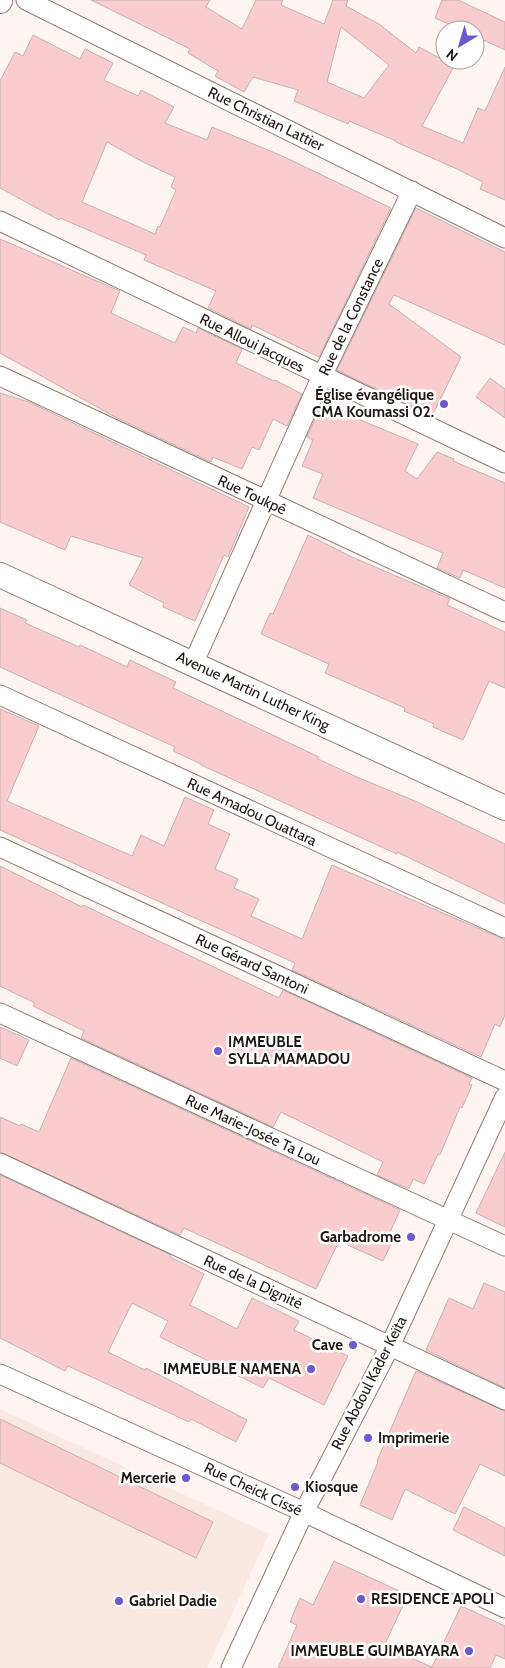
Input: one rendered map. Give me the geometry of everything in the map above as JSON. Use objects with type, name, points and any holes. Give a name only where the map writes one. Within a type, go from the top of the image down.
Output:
[{"type":"street","name":"Rue Christian Lattier","points":[[26,0],[505,238]]},
{"type":"street","name":"Rue de la Constance","points":[[193,664],[322,376],[412,191]]},
{"type":"street","name":"Rue Alloui Jacques","points":[[0,222],[505,463]]},
{"type":"street","name":"Rue Toukpê","points":[[0,376],[505,612]]},
{"type":"street","name":"Avenue Martin Luther King","points":[[0,575],[505,808]]},
{"type":"street","name":"Rue Amadou Ouattara","points":[[0,695],[505,928]]},
{"type":"street","name":"Rue Gérard Santoni","points":[[0,847],[505,1082]]},
{"type":"street","name":"Rue Marie-Josée Ta Lou","points":[[0,1013],[505,1246]]},
{"type":"street","name":"Rue Abdoul Kader Keïta","points":[[231,1668],[304,1512],[390,1346],[505,1097]]},
{"type":"street","name":"Rue de la Dignité","points":[[0,1163],[505,1400]]},
{"type":"street","name":"Rue Cheick Cissé","points":[[0,1374],[304,1512],[505,1608]]},
{"type":"shaded area","name":"Gabriel Dadie","points":[[0,1409],[269,1534],[207,1668],[0,1668]]},
{"type":"building","points":[[91,0],[210,0],[206,7],[242,29],[256,0],[283,0],[281,5],[324,24],[333,0],[348,0],[346,6],[379,24],[416,53],[419,47],[435,56],[435,70],[452,70],[422,126],[463,143],[478,108],[485,111],[505,67],[505,200],[480,189],[483,182],[457,169],[349,121],[348,124],[294,101],[298,90],[253,77],[244,92],[215,76],[218,71],[188,53],[190,49]],"holes":[[[341,27],[389,65],[364,98],[327,82]]]},
{"type":"building","points":[[442,0],[458,0],[505,22],[505,50],[485,41],[485,20],[440,20],[435,18]]},
{"type":"building","points":[[33,35],[80,59],[85,49],[113,63],[104,80],[138,96],[141,90],[174,107],[165,123],[207,140],[212,127],[280,155],[391,208],[319,357],[252,325],[251,329],[208,308],[216,291],[144,260],[146,255],[60,218],[59,220],[0,188],[0,81],[15,52],[23,56]],"holes":[[[107,142],[175,177],[171,187],[176,190],[155,234],[82,202]]]},
{"type":"building","points":[[416,208],[505,252],[505,345],[394,295],[389,304],[461,357],[432,416],[337,370]]},
{"type":"building","points":[[0,239],[120,291],[111,313],[175,343],[183,327],[196,333],[198,328],[242,349],[236,363],[302,394],[287,426],[273,419],[259,450],[252,447],[242,469],[213,457],[211,462],[117,418],[0,353]]},
{"type":"building","points":[[490,378],[505,389],[505,418],[476,397]]},
{"type":"building","points":[[0,393],[29,402],[249,507],[228,557],[224,555],[195,621],[163,607],[164,603],[129,585],[143,558],[71,536],[65,550],[0,522]]},
{"type":"building","points":[[322,404],[418,444],[405,471],[417,479],[437,452],[454,459],[453,461],[505,483],[505,588],[463,570],[460,578],[437,568],[443,553],[313,498],[323,474],[302,466],[313,440],[307,437]]},
{"type":"building","points":[[308,535],[354,558],[450,599],[447,605],[505,632],[505,688],[489,681],[463,740],[433,727],[434,724],[404,711],[405,708],[325,673],[329,664],[261,634],[270,613],[273,614]]},
{"type":"building","points":[[0,608],[27,620],[25,623],[79,647],[80,645],[127,667],[130,660],[176,682],[173,688],[319,757],[318,759],[415,801],[505,844],[505,904],[397,852],[397,854],[201,765],[173,751],[175,747],[0,667]]},
{"type":"building","points":[[0,709],[39,726],[7,801],[132,856],[141,835],[164,846],[185,797],[214,810],[208,824],[230,834],[215,869],[238,879],[234,888],[259,899],[251,916],[302,939],[332,865],[505,940],[505,1015],[500,1027],[495,1024],[481,1057],[292,970],[295,963],[0,830]]},
{"type":"building","points":[[0,866],[82,907],[83,905],[279,998],[283,990],[472,1078],[469,1084],[472,1085],[462,1108],[460,1107],[440,1155],[438,1154],[424,1184],[413,1179],[409,1189],[377,1175],[383,1162],[281,1112],[273,1127],[81,1038],[84,1031],[33,1006],[35,1003],[0,986]]},
{"type":"building","points":[[0,1027],[29,1040],[17,1066],[0,1058]]},
{"type":"building","points":[[71,1058],[400,1210],[386,1241],[391,1244],[383,1261],[339,1241],[316,1289],[184,1228],[180,1235],[0,1152],[0,1117],[39,1132]]},
{"type":"building","points":[[505,1152],[505,1227],[476,1213]]},
{"type":"building","points":[[0,1175],[171,1255],[170,1257],[204,1274],[190,1305],[237,1329],[252,1298],[299,1321],[294,1330],[348,1356],[324,1405],[269,1378],[263,1388],[160,1337],[168,1321],[132,1303],[108,1352],[145,1370],[146,1368],[247,1420],[236,1442],[191,1419],[189,1422],[68,1366],[65,1371],[0,1338]]},
{"type":"building","points":[[484,1283],[505,1292],[505,1388],[426,1350],[449,1298],[473,1309]]},
{"type":"building","points":[[416,1371],[505,1411],[505,1476],[480,1464],[455,1514],[405,1489],[392,1520],[360,1505]]},
{"type":"building","points":[[0,1419],[213,1522],[196,1558],[0,1463]]},
{"type":"building","points":[[464,1507],[505,1528],[505,1556],[453,1530]]},
{"type":"building","points":[[334,1561],[408,1595],[384,1646],[432,1667],[461,1606],[505,1626],[505,1659],[496,1655],[490,1668],[278,1668],[297,1625],[290,1622],[300,1598],[313,1605]]},
{"type":"place","name":"Église évangélique CMA Koumassi 02.","points":[[444,404]]},
{"type":"place","name":"IMMEUBLE SYLLA MAMADOU","points":[[218,1051]]},
{"type":"place","name":"Garbadrome","points":[[411,1237]]},
{"type":"place","name":"Cave","points":[[353,1345]]},
{"type":"place","name":"IMMEUBLE NAMENA","points":[[311,1369]]},
{"type":"place","name":"Imprimerie","points":[[368,1438]]},
{"type":"place","name":"Mercerie","points":[[186,1478]]},
{"type":"place","name":"Kiosque","points":[[295,1487]]},
{"type":"place","name":"RESIDENCE APOLI","points":[[361,1599]]},
{"type":"place","name":"Gabriel Dadie","points":[[119,1601]]},
{"type":"place","name":"IMMEUBLE GUIMBAYARA","points":[[469,1651]]}]
